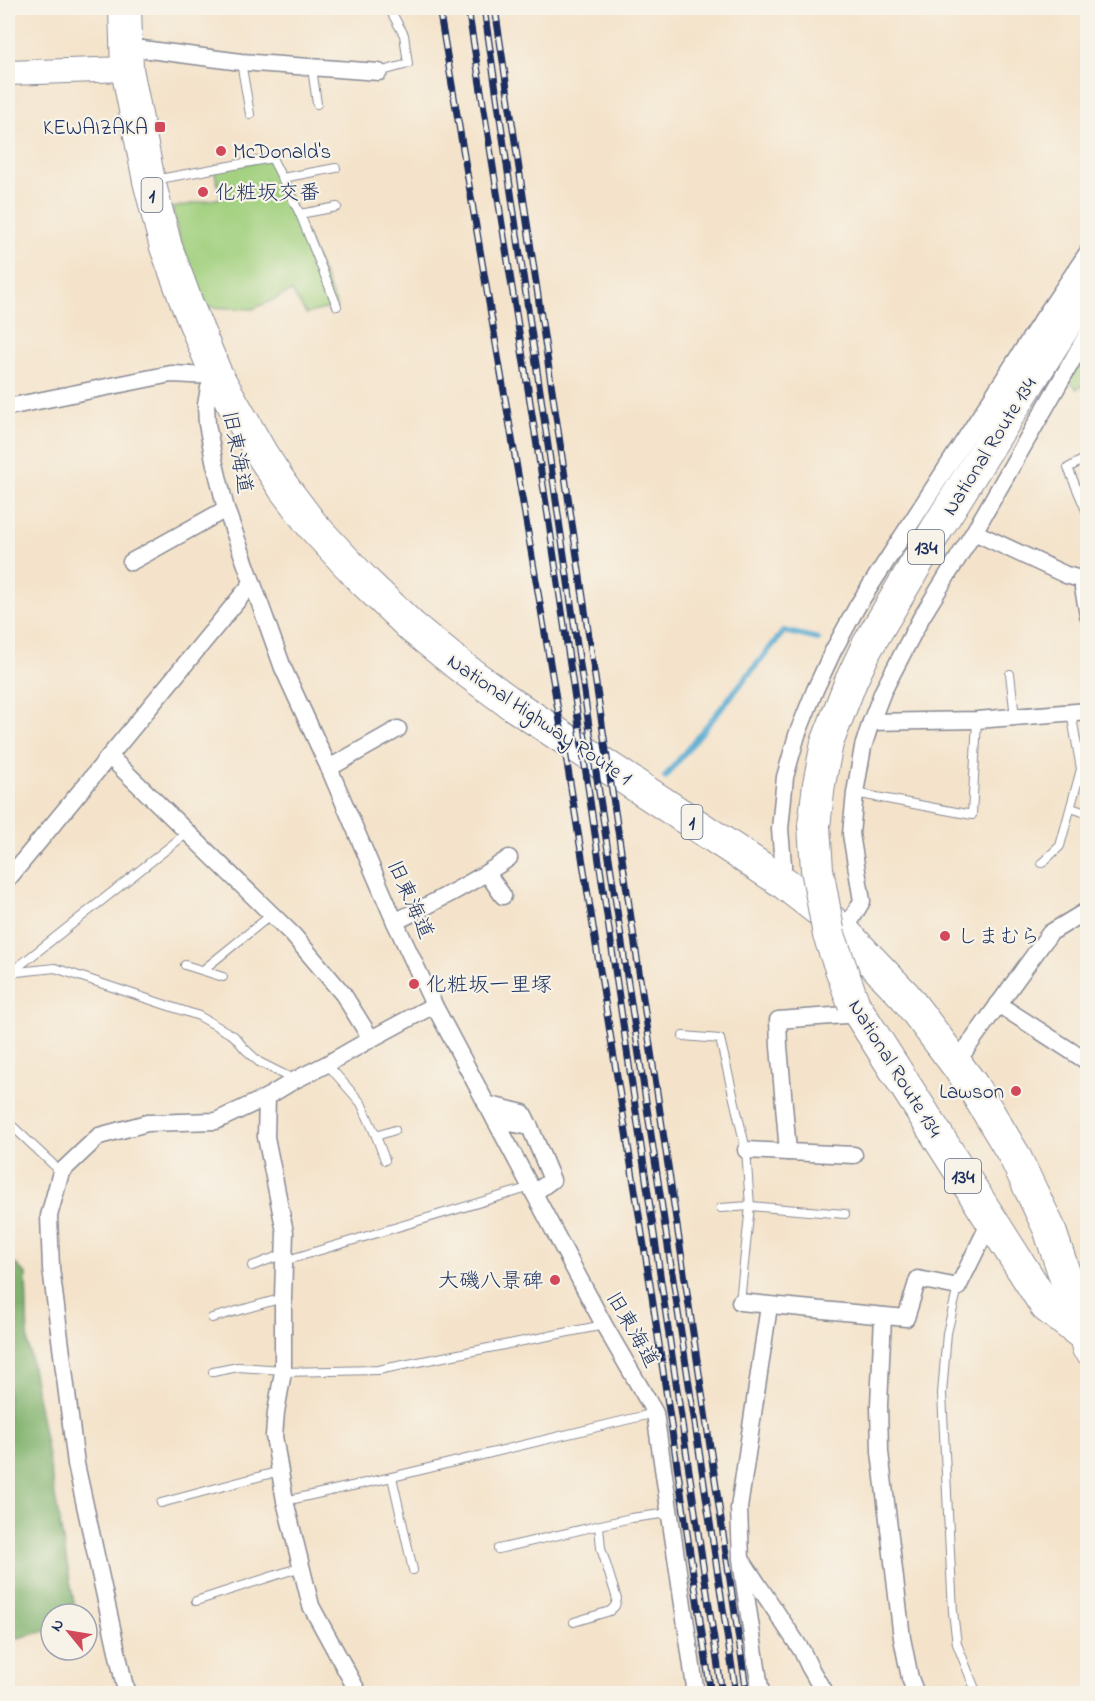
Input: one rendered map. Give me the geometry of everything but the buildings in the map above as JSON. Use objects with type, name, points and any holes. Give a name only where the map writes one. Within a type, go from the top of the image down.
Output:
[{"type":"highway","name":"National Highway Route 1","points":[[125,8],[127,58],[149,181],[166,247],[216,374],[261,453],[284,488],[312,525],[412,627],[512,704],[783,882],[844,932],[905,996],[972,1085],[1014,1155],[1049,1228],[1087,1340]]},
{"type":"highway","name":"National Route 134","points":[[1078,290],[867,647],[827,743],[814,826],[817,868],[829,935],[856,1009],[1046,1306],[1087,1340]]},
{"type":"street","points":[[8,73],[127,58],[241,62],[379,72]]},
{"type":"street","points":[[783,882],[780,829],[785,777],[797,735],[833,651],[858,605],[1038,326],[1078,290],[1088,252]]},
{"type":"street","points":[[844,932],[862,901],[851,834],[855,793],[863,747],[883,691],[921,618],[974,532],[1088,333]]},
{"type":"street","points":[[8,407],[171,374],[195,374],[203,377],[216,374]]},
{"type":"street","name":"旧東海道","points":[[216,374],[209,388],[206,405],[212,451],[226,509],[283,668],[434,1005],[603,1325],[655,1413]]},
{"type":"street","points":[[131,562],[226,509]]},
{"type":"street","points":[[974,532],[1066,576],[1086,578],[1083,588],[1088,615]]},
{"type":"street","points":[[8,879],[252,584]]},
{"type":"street","points":[[871,722],[977,720],[1079,712]]},
{"type":"street","points":[[329,768],[398,729]]},
{"type":"street","points":[[109,756],[293,935],[343,994],[371,1039]]},
{"type":"street","points":[[395,921],[458,890],[509,858]]},
{"type":"street","points":[[487,873],[503,896]]},
{"type":"street","points":[[956,1063],[1050,933],[1088,910]]},
{"type":"street","points":[[998,1004],[1088,1062]]},
{"type":"street","points":[[129,1694],[124,1683],[76,1464],[51,1268],[49,1216],[61,1172],[99,1136],[147,1123],[216,1121],[267,1097],[434,1005]]},
{"type":"street","points":[[788,1152],[778,1020],[856,1009]]},
{"type":"street","points":[[267,1097],[266,1137],[285,1232],[283,1371],[274,1436],[285,1501],[311,1606],[359,1694]]},
{"type":"street","points":[[486,1104],[523,1113],[552,1180],[532,1190]]},
{"type":"street","points":[[495,1120],[530,1127]]},
{"type":"street","points":[[746,1150],[854,1155]]},
{"type":"street","points":[[740,1302],[906,1318],[918,1279],[958,1287],[991,1220]]},
{"type":"street","points":[[760,1694],[741,1558],[739,1509],[769,1306]]},
{"type":"street","points":[[883,1316],[879,1405],[880,1452],[902,1638],[910,1678],[916,1694]]},
{"type":"street","points":[[655,1413],[696,1694]]},
{"type":"street","points":[[741,1558],[802,1651],[825,1694]]},
{"type":"lane","points":[[379,72],[408,64],[404,35],[389,8]]},
{"type":"lane","points":[[241,62],[250,114]]},
{"type":"lane","points":[[312,68],[316,104]]},
{"type":"lane","points":[[149,181],[272,158],[300,214],[337,306]]},
{"type":"lane","points":[[282,178],[336,168]]},
{"type":"lane","points":[[300,214],[338,207]]},
{"type":"lane","points":[[1088,457],[1068,468],[1088,515]]},
{"type":"lane","points":[[1010,674],[1015,717]]},
{"type":"lane","points":[[1042,863],[1060,846],[1081,769],[1079,712]]},
{"type":"lane","points":[[855,793],[972,815],[977,720]]},
{"type":"lane","points":[[1071,808],[1086,813]]},
{"type":"lane","points":[[8,974],[187,832]]},
{"type":"lane","points":[[203,970],[271,915]]},
{"type":"lane","points":[[185,965],[223,977]]},
{"type":"lane","points":[[8,974],[55,968],[199,1016],[234,1036],[259,1062],[295,1080]]},
{"type":"lane","points":[[683,1036],[720,1039],[746,1150],[750,1206],[740,1302]]},
{"type":"lane","points":[[327,1064],[361,1102],[385,1160]]},
{"type":"lane","points":[[8,1122],[61,1172]]},
{"type":"lane","points":[[376,1137],[395,1130]]},
{"type":"lane","points":[[252,1266],[532,1190]]},
{"type":"lane","points":[[722,1208],[750,1206],[844,1214]]},
{"type":"lane","points":[[958,1287],[947,1332],[942,1394],[953,1612],[957,1644],[977,1694]]},
{"type":"lane","points":[[212,1318],[283,1298]]},
{"type":"lane","points":[[213,1372],[238,1367],[283,1371],[378,1370],[603,1325]]},
{"type":"lane","points":[[285,1501],[392,1478],[655,1413]]},
{"type":"lane","points":[[161,1503],[280,1471]]},
{"type":"lane","points":[[392,1478],[413,1570]]},
{"type":"lane","points":[[498,1549],[631,1518],[670,1513]]},
{"type":"lane","points":[[574,1622],[610,1611],[617,1599],[601,1548],[599,1526]]},
{"type":"lane","points":[[196,1601],[301,1567]]},
{"type":"green space","points":[[272,158],[337,306],[306,314],[292,291],[253,309],[204,307],[179,237],[172,208],[221,198],[214,169]]},
{"type":"green space","points":[[1087,333],[1087,383],[1077,389],[1064,375]]},
{"type":"green space","points":[[8,1257],[26,1274],[28,1344],[74,1602],[39,1602],[39,1633],[14,1639],[8,1645]]},
{"type":"waterway","points":[[665,777],[784,631],[818,639]]},
{"type":"railway","points":[[439,8],[567,763],[651,1290],[711,1694]]},
{"type":"railway","points":[[468,8],[548,516],[722,1694]]},
{"type":"railway","points":[[484,8],[589,726],[736,1694]]},
{"type":"railway","points":[[495,8],[747,1694]]},
{"type":"place","name":"KEWAIZAKA","points":[[160,127]]},
{"type":"place","name":"McDonald's","points":[[221,151]]},
{"type":"place","name":"化粧坂交番","points":[[203,192]]},
{"type":"place","name":"しまむら","points":[[945,936]]},
{"type":"place","name":"化粧坂一里塚","points":[[414,984]]},
{"type":"place","name":"Lawson","points":[[1016,1091]]},
{"type":"place","name":"大磯八景碑","points":[[555,1280]]}]
